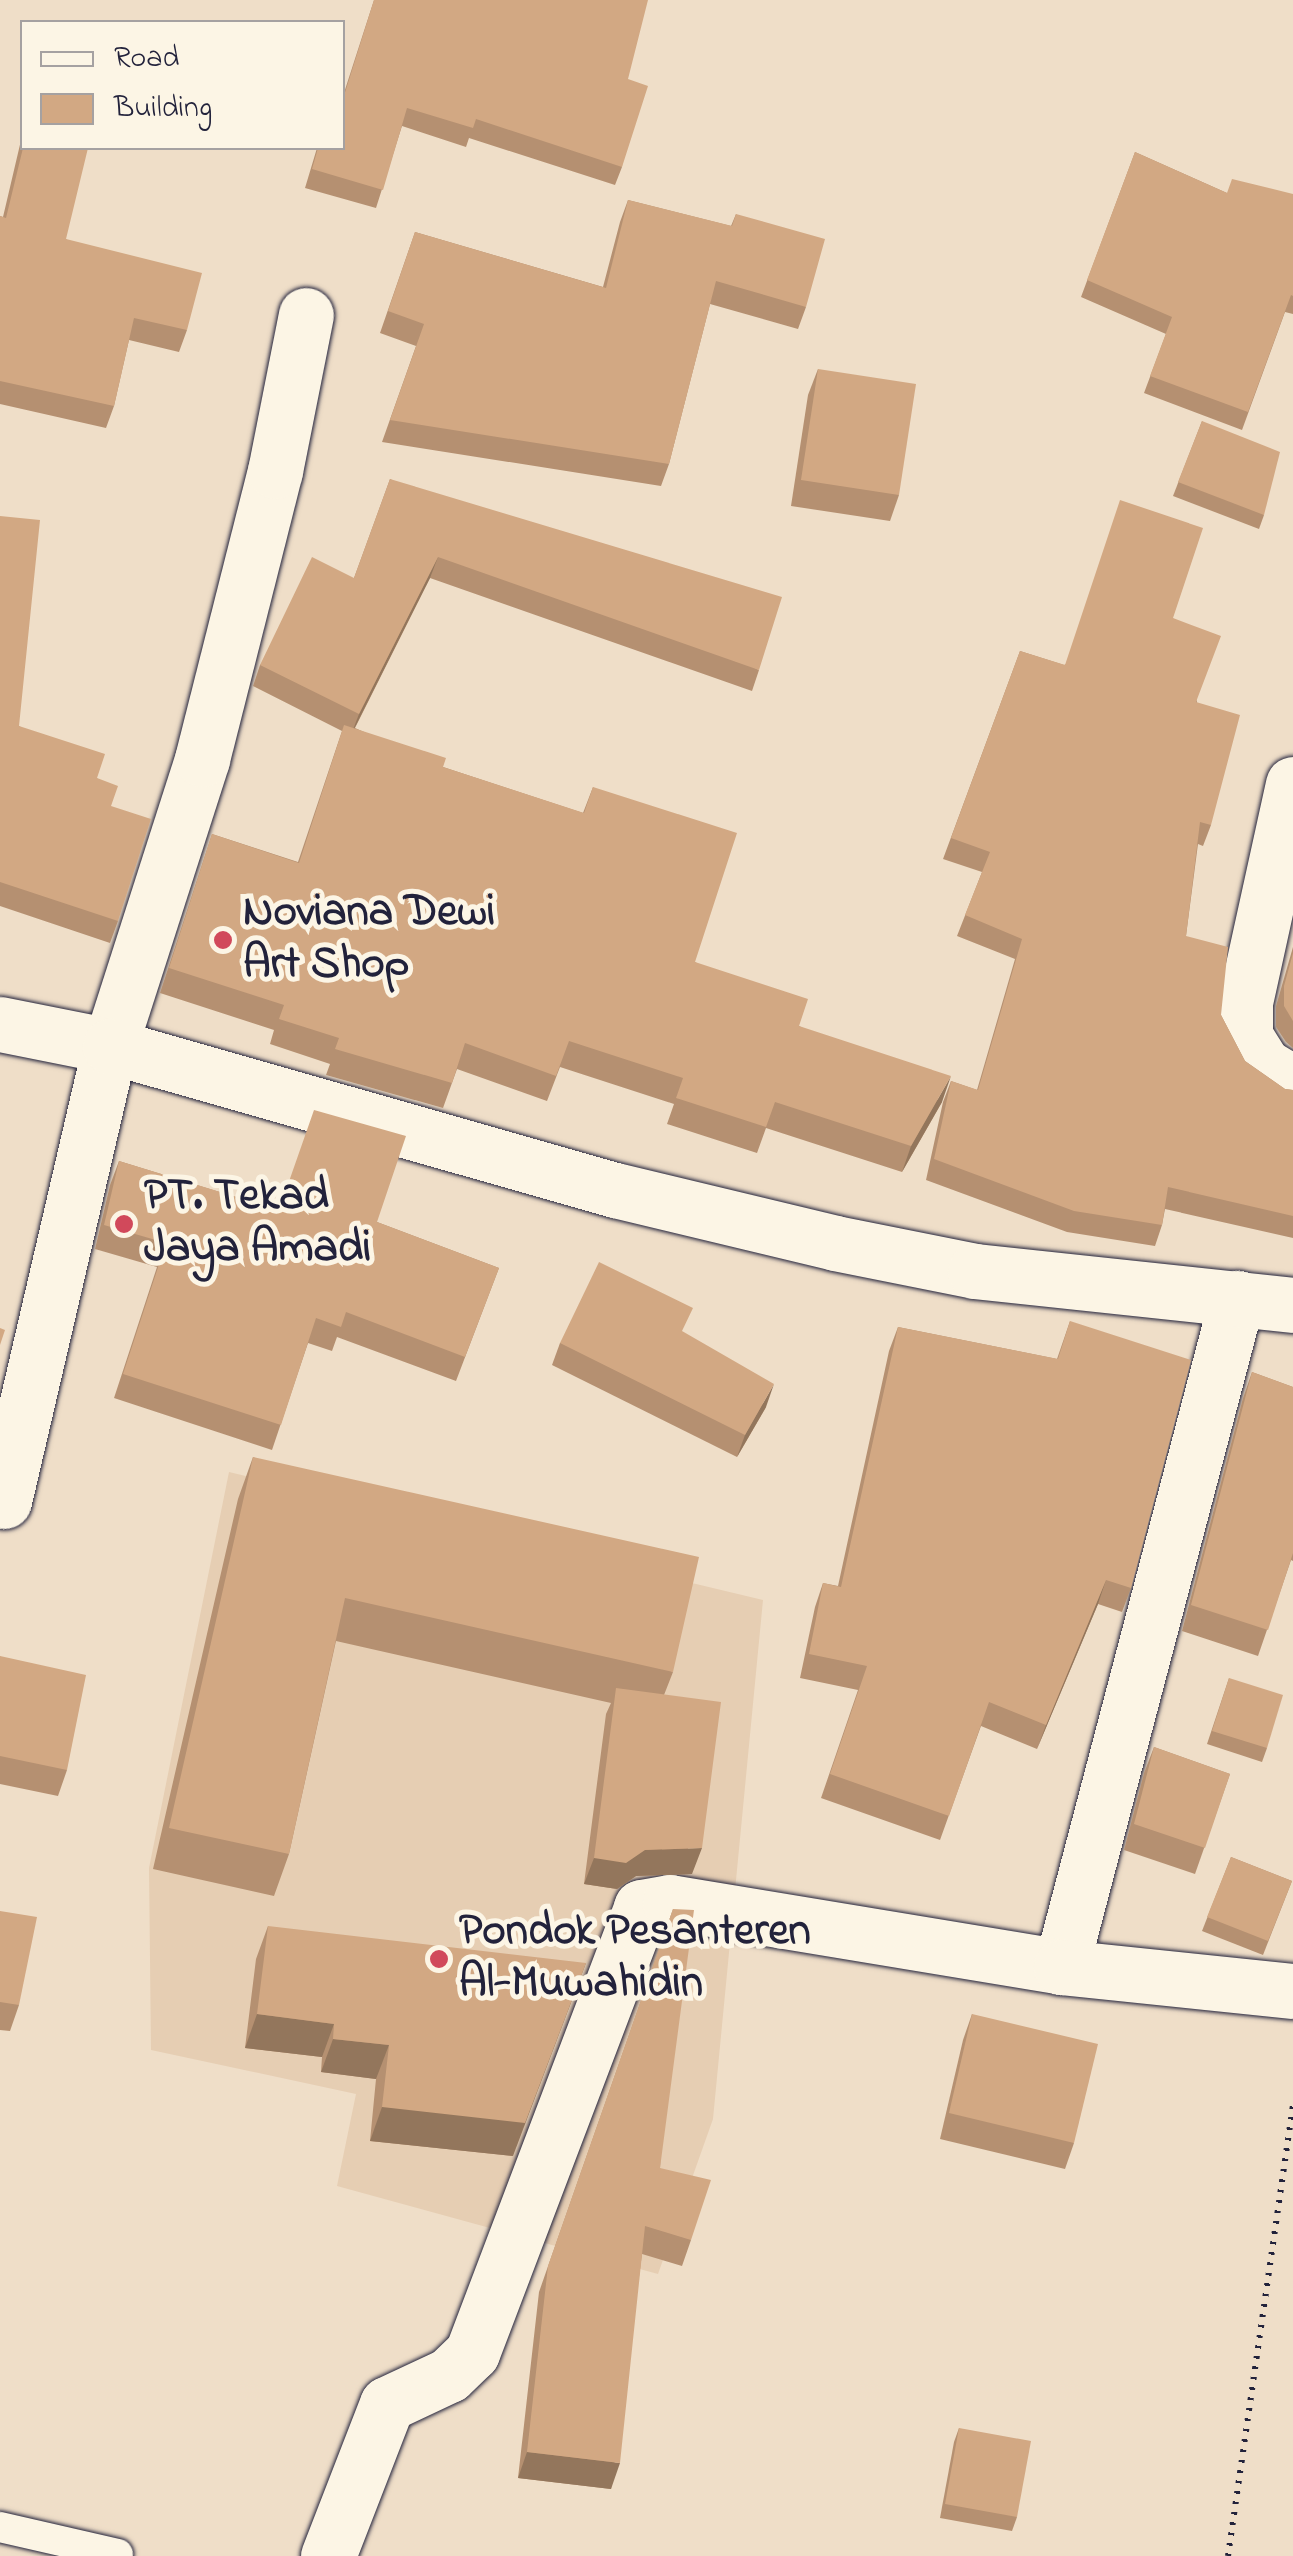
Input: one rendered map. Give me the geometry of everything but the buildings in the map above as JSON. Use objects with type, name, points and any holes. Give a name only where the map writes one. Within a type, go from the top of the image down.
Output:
[{"type":"street","points":[[4,1501],[110,1046],[202,759],[275,471],[306,315]]},
{"type":"street","points":[[1293,784],[1245,1003],[1245,1036],[1263,1065],[1293,1083]]},
{"type":"street","points":[[0,1024],[110,1046],[615,1190],[834,1243],[975,1271],[1293,1304]]},
{"type":"street","points":[[1060,1967],[1237,1298]]},
{"type":"street","points":[[328,2556],[388,2404],[449,2375],[472,2353],[534,2198],[636,1911],[670,1902],[723,1908],[1060,1967],[1293,1991]]},
{"type":"lane","points":[[0,2527],[118,2554]]},
{"type":"path","points":[[1228,2556],[1293,2105]]},
{"type":"shaded area","name":"Pondok Pesanteren Al-Muwahidin","points":[[229,1472],[763,1600],[713,2119],[658,2274],[337,2186],[356,2094],[151,2050],[149,1868]]},
{"type":"place","name":"Noviana Dewi Art Shop","points":[[223,940]]},
{"type":"place","name":"PT. Tekad Jaya Amadi","points":[[124,1224]]},
{"type":"place","name":"Pondok Pesanteren Al-Muwahidin","points":[[439,1959]]}]
